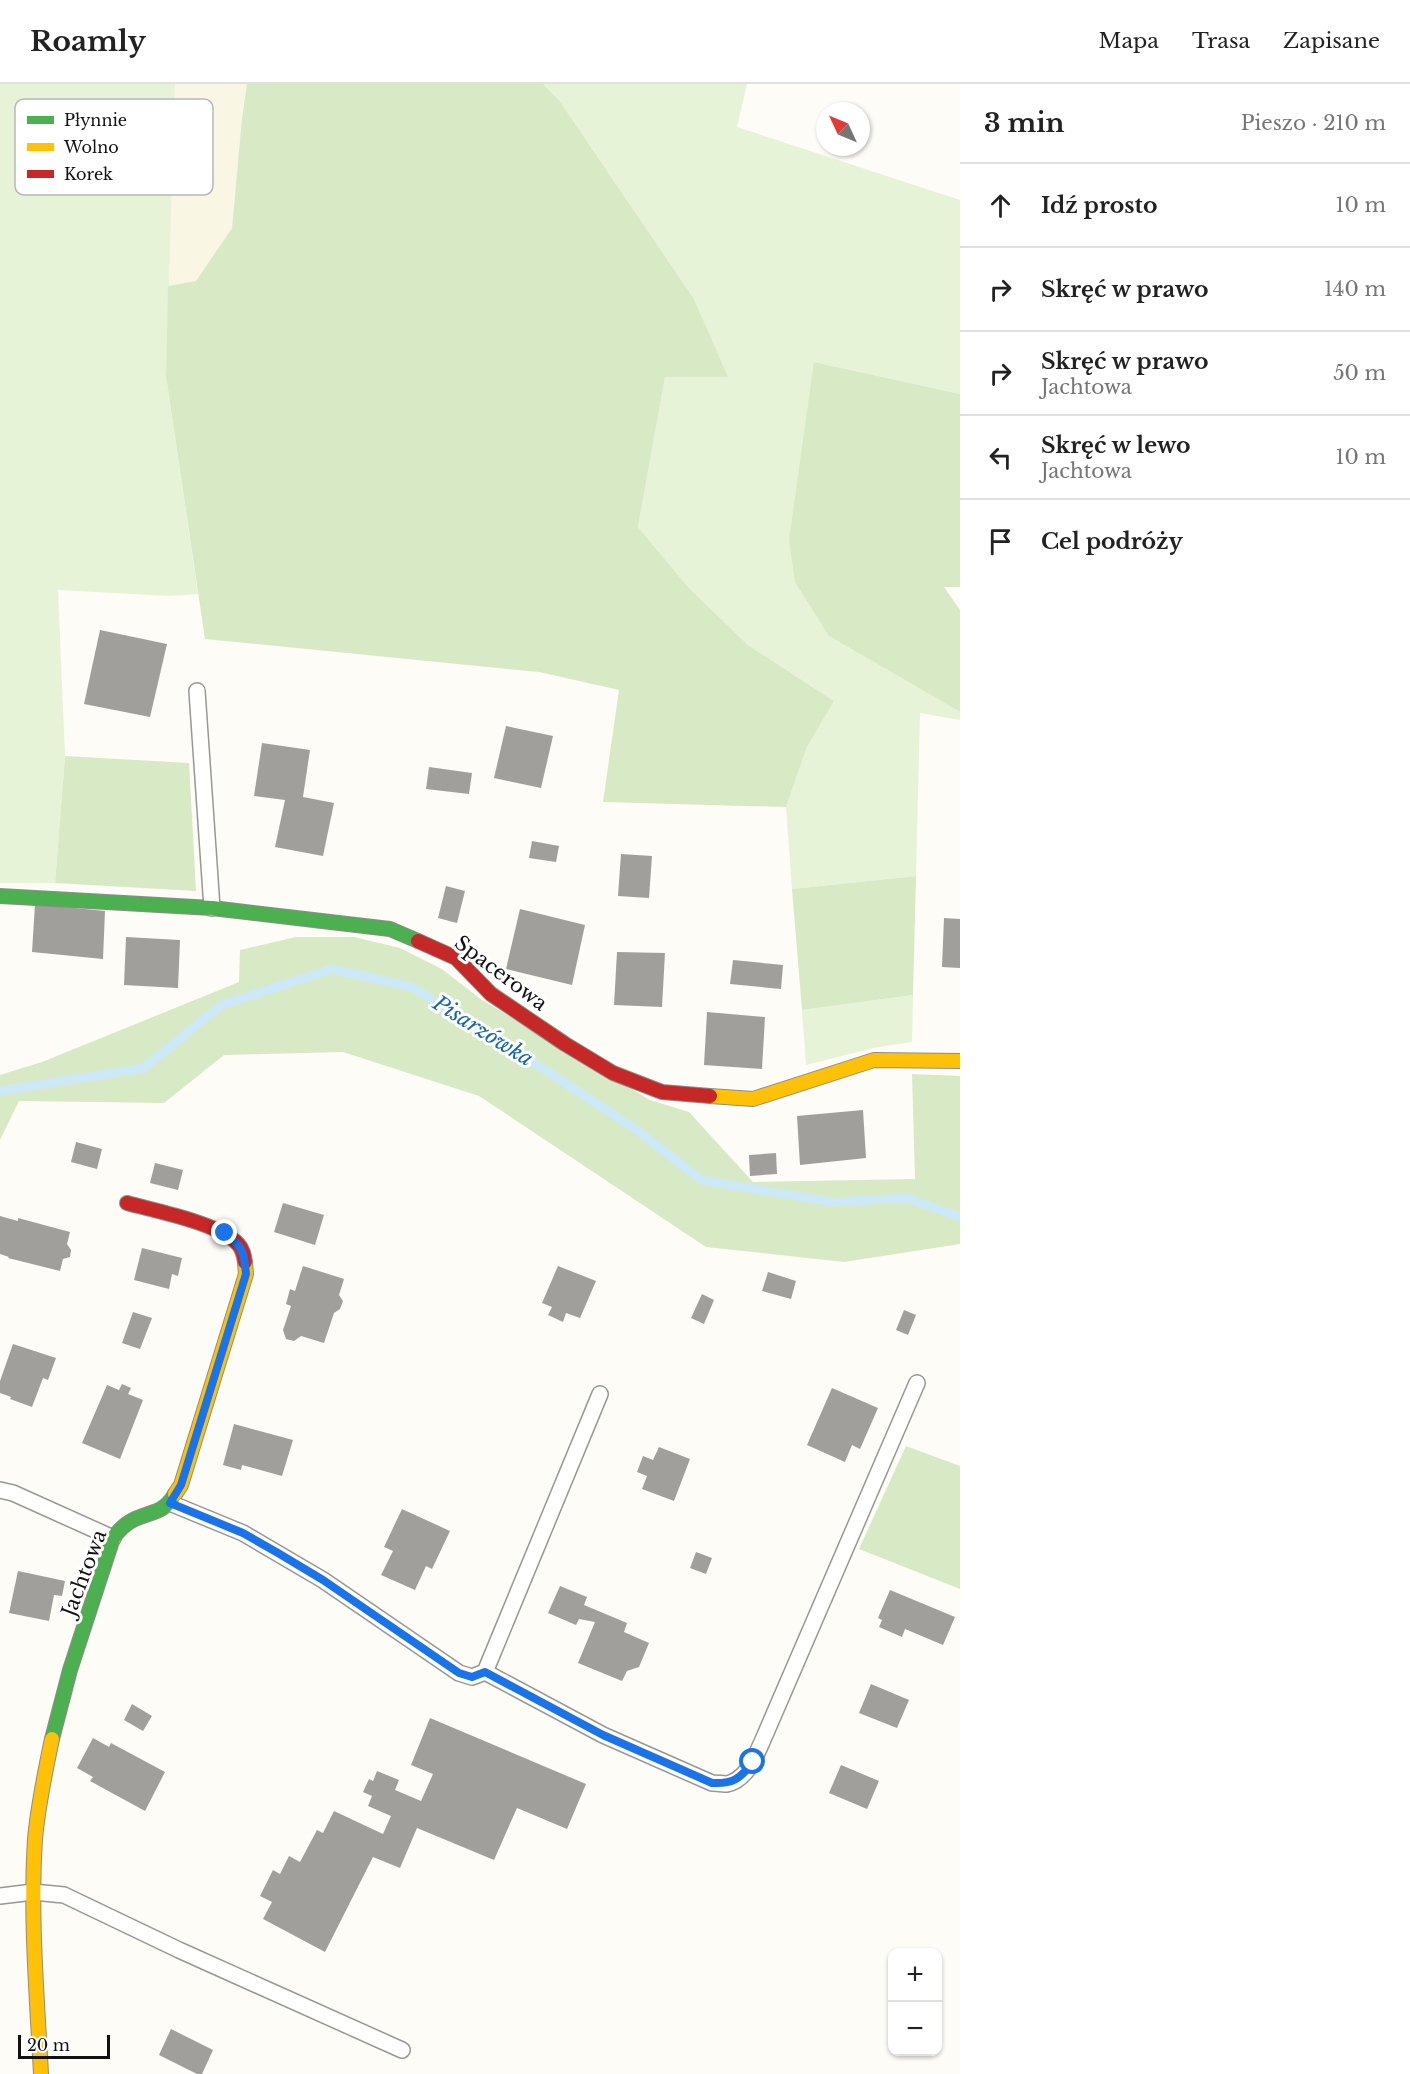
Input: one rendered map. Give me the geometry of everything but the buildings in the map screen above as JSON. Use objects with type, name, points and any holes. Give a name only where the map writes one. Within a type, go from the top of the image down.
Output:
[{"type":"street","name":"Spacerowa","points":[[0,896],[212,908],[390,929],[456,958],[492,994],[565,1044],[613,1073],[662,1092],[753,1099],[874,1060],[960,1061]]},
{"type":"street","points":[[127,1203],[225,1233],[239,1244],[245,1259],[246,1274],[218,1367],[181,1485],[170,1503]]},
{"type":"street","name":"Jachtowa","points":[[41,2074],[33,1892],[39,1806],[60,1700],[113,1538],[121,1528],[134,1519],[156,1513],[170,1503]]},
{"type":"lane","points":[[197,691],[212,908]]},
{"type":"lane","points":[[485,1672],[603,1735],[712,1783],[727,1784],[743,1775],[753,1762],[762,1742],[917,1383]]},
{"type":"lane","points":[[170,1503],[243,1533],[278,1553],[323,1580],[459,1673],[472,1677],[485,1672],[600,1394]]},
{"type":"lane","points":[[0,1490],[13,1493],[113,1538]]},
{"type":"lane","points":[[0,1896],[33,1892],[64,1895],[179,1950],[402,2050]]},
{"type":"shaded area","points":[[175,84],[247,84],[232,228],[196,281],[168,286],[171,195],[213,195],[213,99],[174,99]]},
{"type":"green space","points":[[0,84],[175,84],[175,99],[15,99],[15,195],[172,195],[166,376],[198,594],[170,596],[58,590],[65,756],[55,883],[0,883]]},
{"type":"green space","points":[[247,84],[543,84],[559,100],[694,299],[728,377],[665,377],[638,527],[688,587],[748,645],[834,701],[807,747],[786,807],[603,802],[619,690],[539,672],[205,639],[166,376],[168,286],[196,281],[232,228]]},
{"type":"green space","points":[[543,84],[747,84],[737,127],[816,153],[816,156],[826,156],[960,200],[960,394],[814,362],[829,636],[960,712],[960,720],[920,713],[916,876],[792,889],[786,807],[807,747],[834,701],[748,645],[688,587],[638,527],[665,376],[727,377],[694,299],[559,100]]},
{"type":"green space","points":[[814,362],[960,394],[960,587],[944,587],[960,610],[960,712],[829,636],[795,582],[789,540]]},
{"type":"green space","points":[[65,756],[189,763],[196,891],[55,883]]},
{"type":"green space","points":[[916,876],[913,995],[802,1010],[792,889]]},
{"type":"green space","points":[[296,937],[354,937],[400,948],[442,969],[482,1000],[650,1100],[689,1112],[753,1182],[915,1179],[912,1074],[960,1076],[960,1244],[844,1262],[706,1247],[479,1096],[343,1052],[224,1055],[164,1103],[19,1101],[0,1140],[0,1075],[42,1062],[239,982],[240,950]]},
{"type":"green space","points":[[913,995],[912,1042],[873,1048],[806,1065],[802,1010]]},
{"type":"green space","points":[[906,1446],[960,1466],[960,1589],[859,1549]]},
{"type":"waterway","name":"Pisarzówka","points":[[0,1091],[144,1068],[221,1005],[332,969],[412,987],[641,1133],[701,1180],[832,1202],[907,1198],[960,1217]]},
{"type":"traffic: fast","points":[[0,896],[212,908],[390,929],[418,941]]},
{"type":"traffic: fast","points":[[52,1739],[70,1670],[113,1538],[132,1521],[167,1505],[175,1494]]},
{"type":"traffic: slow","points":[[710,1096],[753,1099],[874,1060],[960,1061]]},
{"type":"traffic: slow","points":[[175,1494],[181,1485],[246,1274],[245,1262]]},
{"type":"traffic: slow","points":[[41,2074],[33,1898],[35,1839],[52,1739]]},
{"type":"traffic: jam","points":[[418,941],[456,958],[491,994],[613,1073],[662,1092],[710,1096]]},
{"type":"traffic: jam","points":[[127,1203],[217,1230],[238,1244],[245,1262]]},
{"type":"route","points":[[225,1233],[239,1244],[245,1259],[246,1274],[181,1485],[170,1503],[243,1533],[278,1553],[323,1580],[459,1673],[472,1677],[485,1672],[603,1735],[712,1783],[727,1784],[743,1775],[753,1762]]}]
